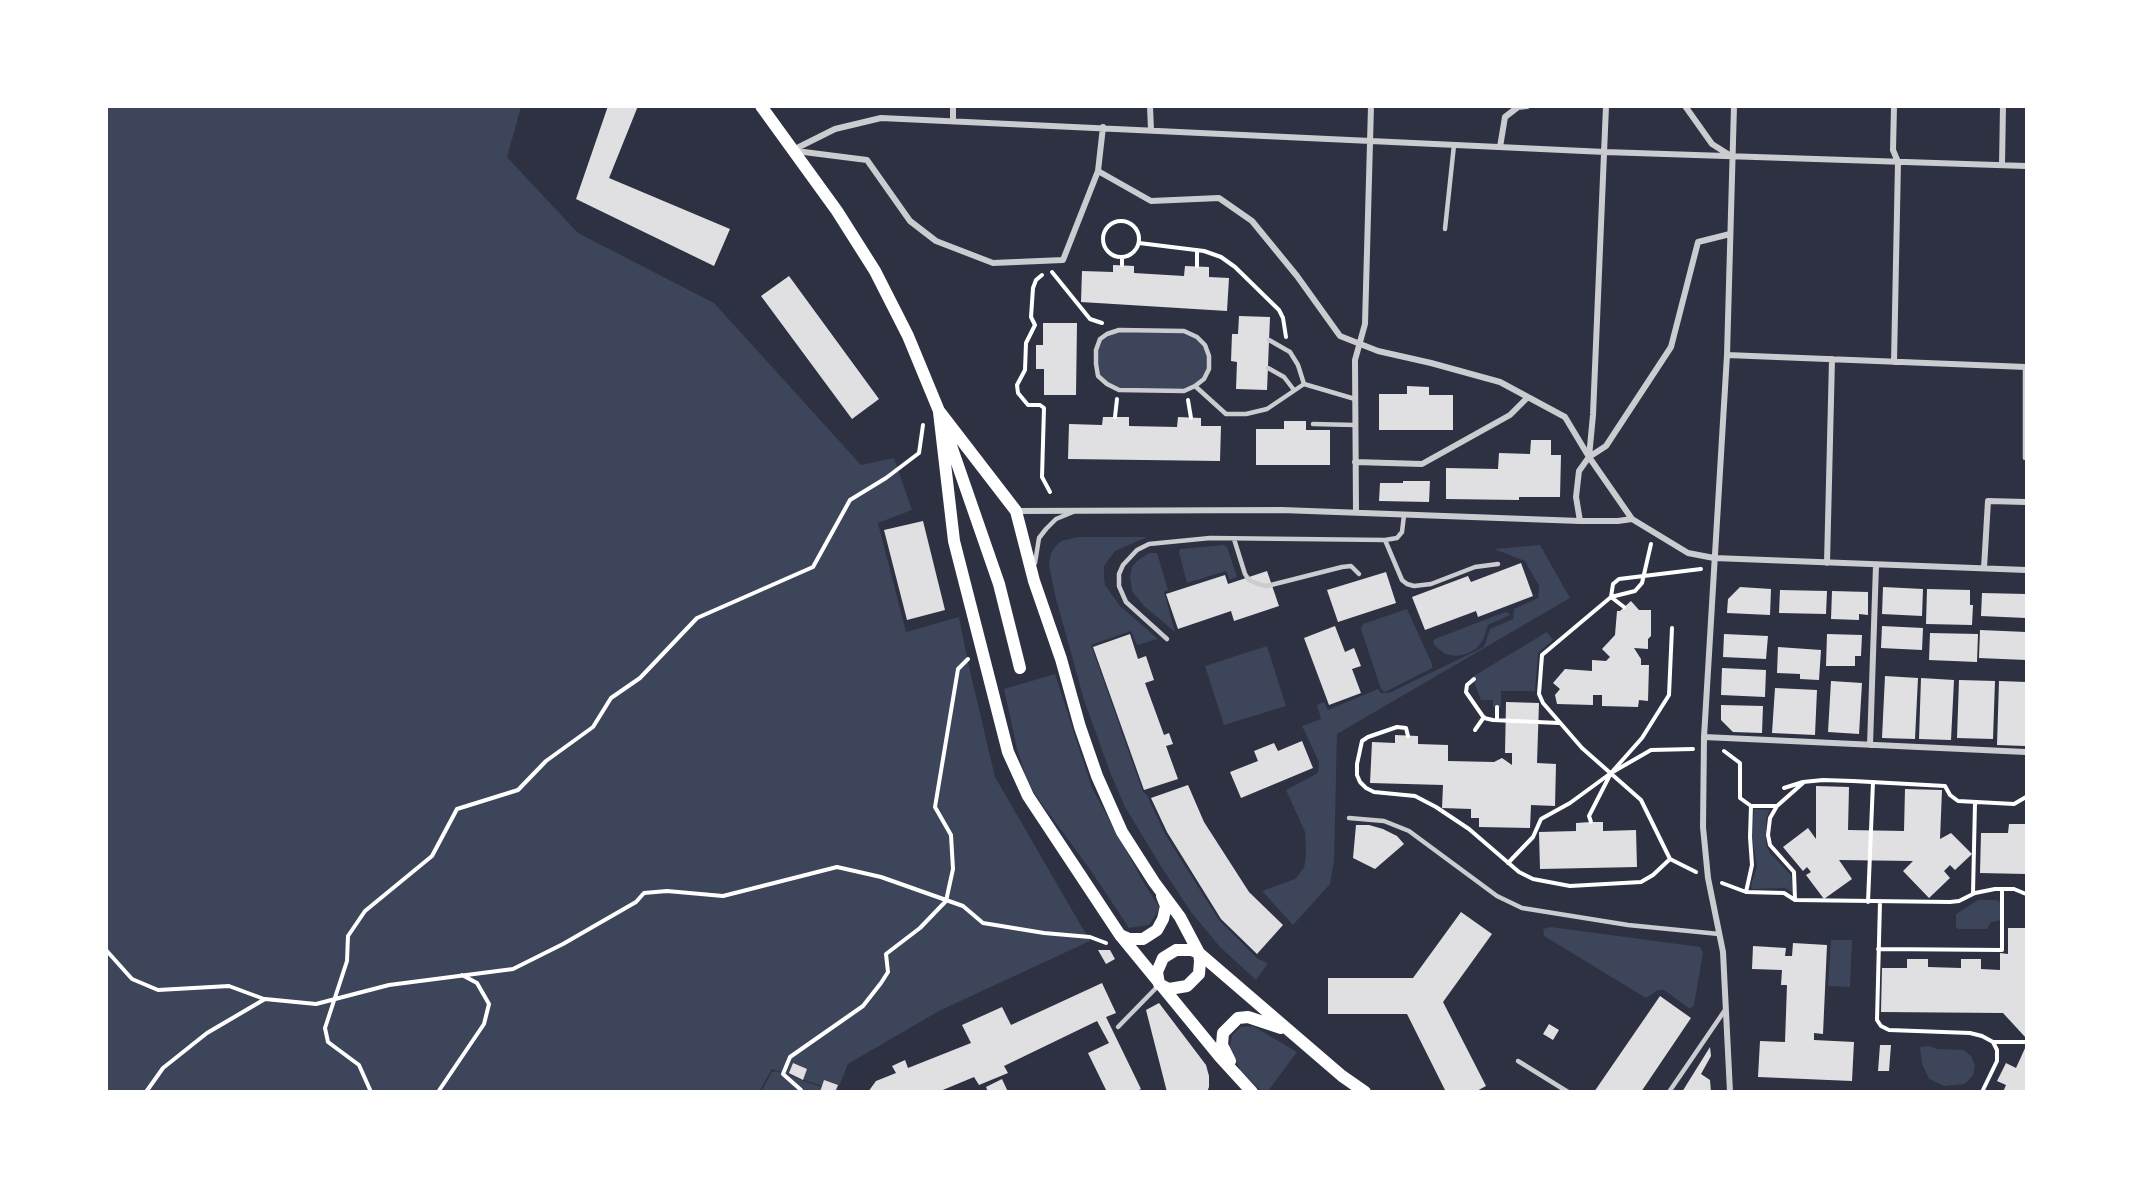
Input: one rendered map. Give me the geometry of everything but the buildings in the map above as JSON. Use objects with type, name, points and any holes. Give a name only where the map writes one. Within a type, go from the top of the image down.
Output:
[{"type":"main road","points":[[751,106],[792,151]]},
{"type":"main road","points":[[760,106],[837,211],[875,271],[908,336],[939,411],[999,584],[1020,668]]},
{"type":"main road","points":[[770,106],[792,151]]},
{"type":"main road","points":[[939,411],[1016,511],[1034,581],[1097,776],[1122,832],[1180,917],[1198,953],[1199,974],[1187,986],[1169,989],[1159,984]]},
{"type":"main road","points":[[939,411],[954,541],[1008,752],[1028,796],[1120,935],[1252,1092]]},
{"type":"main road","points":[[1120,935],[1129,939],[1143,939],[1157,930],[1166,906],[1161,892]]},
{"type":"main road","points":[[1159,984],[1157,972],[1163,957],[1176,950],[1191,950],[1198,953],[1342,1076],[1365,1092]]},
{"type":"main road","points":[[1243,1081],[1222,1045],[1223,1033],[1230,1024],[1238,1018],[1248,1017],[1275,1024],[1296,1036]]},
{"type":"street","points":[[953,106],[954,121]]},
{"type":"street","points":[[1150,106],[1151,130]]},
{"type":"street","points":[[1356,512],[1356,360],[1365,324],[1371,106]]},
{"type":"street","points":[[1500,147],[1504,117],[1518,107],[1527,106]]},
{"type":"street","points":[[1589,457],[1606,106]]},
{"type":"street","points":[[1685,106],[1712,144],[1731,157]]},
{"type":"street","points":[[1730,1092],[1723,952],[1708,878],[1703,827],[1704,737],[1727,355],[1734,106]]},
{"type":"street","points":[[1894,106],[1893,150],[1898,162],[1894,362]]},
{"type":"street","points":[[2002,165],[2003,106]]},
{"type":"street","points":[[792,151],[835,129],[881,118],[1605,152],[2026,166]]},
{"type":"street","points":[[792,151],[867,160],[910,221],[936,241],[993,262],[1063,260],[1098,171],[1103,128]]},
{"type":"street","points":[[1098,171],[1151,201],[1219,198],[1252,221],[1297,276],[1340,336],[1378,351],[1500,382],[1565,417],[1589,457],[1632,519],[1688,553],[1714,558],[2026,570]]},
{"type":"street","points":[[1580,521],[1576,497],[1579,471],[1589,457],[1606,446],[1671,347],[1698,242],[1730,234]]},
{"type":"street","points":[[1727,355],[2026,367]]},
{"type":"street","points":[[1827,563],[1832,359]]},
{"type":"street","points":[[1356,462],[1422,464],[1510,415],[1528,397]]},
{"type":"street","points":[[1984,568],[1988,501],[2026,502]]},
{"type":"street","points":[[1016,511],[1282,510],[1580,521],[1632,519]]},
{"type":"street","points":[[1870,745],[1876,565]]},
{"type":"street","points":[[1704,737],[2026,752]]},
{"type":"lane","points":[[1445,229],[1454,145]]},
{"type":"lane","points":[[1119,330],[1184,331],[1191,334],[1205,345],[1209,356],[1209,369],[1204,379],[1195,386],[1184,391],[1119,390],[1098,376],[1096,350],[1100,339],[1119,330]]},
{"type":"lane","points":[[1269,340],[1287,350],[1298,365],[1304,384]]},
{"type":"lane","points":[[2025,458],[2026,367]]},
{"type":"lane","points":[[1268,368],[1284,377],[1294,390]]},
{"type":"lane","points":[[1195,386],[1226,414],[1246,414],[1267,409],[1304,384],[1356,399]]},
{"type":"lane","points":[[1313,424],[1356,424]]},
{"type":"lane","points":[[1034,581],[1035,551],[1039,538],[1056,519],[1075,511]]},
{"type":"lane","points":[[1167,639],[1126,602],[1119,586],[1119,574],[1123,565],[1137,550],[1149,544],[1187,540],[1385,540],[1397,538],[1402,532],[1404,515]]},
{"type":"lane","points":[[1234,539],[1245,574],[1249,580],[1261,585],[1267,586],[1342,567],[1351,566],[1359,574]]},
{"type":"lane","points":[[1385,540],[1402,580],[1414,586],[1431,584],[1475,567],[1498,564]]},
{"type":"lane","points":[[1349,818],[1384,821],[1409,831],[1491,892],[1522,908],[1628,925],[1719,934]]},
{"type":"lane","points":[[1118,1027],[1159,984]]},
{"type":"lane","points":[[1669,1092],[1726,1007]]},
{"type":"lane","points":[[1518,1061],[1568,1092]]},
{"type":"path","points":[[1120,222],[1130,224],[1137,232],[1139,243],[1132,253],[1122,257],[1115,256],[1106,248],[1104,236],[1110,225],[1120,222]]},
{"type":"path","points":[[1139,243],[1197,250],[1221,257],[1235,267],[1278,310],[1283,318],[1287,350]]},
{"type":"path","points":[[1197,250],[1197,266]]},
{"type":"path","points":[[1122,257],[1122,265]]},
{"type":"path","points":[[1050,492],[1042,477],[1044,408],[1040,405],[1028,405],[1018,393],[1017,385],[1025,370],[1026,342],[1035,325],[1031,316],[1033,288],[1036,280],[1049,269],[1090,319],[1096,322],[1114,323]]},
{"type":"path","points":[[371,1092],[359,1065],[328,1042],[325,1028],[347,961],[348,936],[365,911],[432,856],[457,810],[518,790],[546,761],[593,728],[611,698],[640,678],[697,618],[813,567],[850,500],[886,478],[919,453],[924,421]]},
{"type":"path","points":[[1654,532],[1642,583],[1635,591],[1611,597],[1551,644],[1542,655],[1538,670],[1539,694],[1543,703],[1582,748],[1641,800],[1670,859],[1708,878],[1746,892],[1784,893],[1795,900],[1950,902],[1959,901],[1973,894],[2002,889],[2014,889],[2026,894]]},
{"type":"path","points":[[1611,597],[1613,584],[1618,579],[1713,567]]},
{"type":"path","points":[[1611,597],[1624,607]]},
{"type":"path","points":[[1591,822],[1589,816],[1611,773],[1642,738],[1669,695],[1672,628]]},
{"type":"path","points":[[801,1092],[783,1074],[790,1057],[863,1006],[888,972],[886,954],[920,928],[946,901],[953,869],[951,835],[935,807],[958,669],[981,646]]},
{"type":"path","points":[[1474,679],[1467,685],[1466,692],[1484,717],[1497,720],[1560,723]]},
{"type":"path","points":[[1497,707],[1497,720]]},
{"type":"path","points":[[1475,730],[1484,717]]},
{"type":"path","points":[[1408,736],[1406,728],[1397,728],[1362,741],[1357,764],[1357,775],[1360,782],[1374,792],[1415,796],[1436,807],[1469,829],[1519,872],[1533,879],[1570,886],[1641,882],[1653,875],[1670,859]]},
{"type":"path","points":[[1704,737],[1740,763],[1740,798],[1751,806],[1777,806]]},
{"type":"path","points":[[1508,863],[1533,837],[1541,819],[1570,803],[1611,773],[1651,750],[1704,749]]},
{"type":"path","points":[[1784,788],[1823,780],[1945,786],[1950,795],[1958,801],[1975,803],[2014,804],[2026,797]]},
{"type":"path","points":[[1868,902],[1873,782]]},
{"type":"path","points":[[1795,900],[1794,872],[1770,845],[1768,835],[1770,818],[1777,806],[1803,783]]},
{"type":"path","points":[[1973,894],[1975,803]]},
{"type":"path","points":[[1746,892],[1752,864],[1751,806]]},
{"type":"path","points":[[106,950],[132,979],[158,990],[229,986],[264,999],[316,1004],[388,985],[513,969],[563,944],[636,902],[645,893],[667,891],[723,896],[837,867],[881,877],[963,906],[983,923],[1044,933],[1090,937],[1112,945]]},
{"type":"path","points":[[1878,949],[2002,950],[2002,889]]},
{"type":"path","points":[[1880,902],[1876,1012],[1881,1026],[1889,1030],[1970,1033],[1992,1042],[1997,1050],[1997,1061],[1982,1092]]},
{"type":"path","points":[[438,1092],[484,1024],[489,1004],[477,984],[461,974]]},
{"type":"path","points":[[146,1092],[162,1068],[207,1033],[264,999]]},
{"type":"path","points":[[1992,1042],[2026,1042]]},
{"type":"shaded area","points":[[107,107],[521,107],[507,157],[578,233],[714,303],[861,465],[894,458],[912,510],[878,523],[906,632],[959,617],[995,777],[1090,941],[939,1011],[848,1064],[837,1091],[772,1069],[759,1092],[107,1092]]},
{"type":"shaded area","points":[[1119,330],[1184,331],[1205,345],[1209,369],[1204,379],[1184,391],[1119,390],[1098,376],[1096,350],[1100,339]]},
{"type":"shaded area","points":[[1078,537],[1147,537],[1115,551],[1104,566],[1104,576],[1105,585],[1120,606],[1158,639],[1137,645],[1131,631],[1091,645],[1143,792],[1147,795],[1165,834],[1219,920],[1258,959],[1268,963],[1256,980],[1220,947],[1191,912],[1125,807],[1110,772],[1084,700],[1049,565],[1051,553],[1061,541]]},
{"type":"shaded area","points":[[1224,545],[1227,547],[1237,577],[1230,580],[1226,571],[1187,583],[1180,549]]},
{"type":"shaded area","points":[[1540,545],[1570,598],[1337,734],[1334,861],[1330,884],[1293,925],[1262,891],[1295,879],[1304,868],[1305,832],[1286,790],[1318,773],[1319,762],[1302,726],[1321,719],[1317,705],[1324,702],[1328,710],[1378,689],[1381,693],[1389,693],[1484,647],[1490,629],[1513,619],[1514,609],[1538,598],[1539,592],[1539,586],[1525,561],[1494,549]]},
{"type":"shaded area","points":[[1149,553],[1157,553],[1168,590],[1164,592],[1175,632],[1144,606],[1132,591],[1130,576],[1132,567]]},
{"type":"shaded area","points":[[1407,609],[1432,668],[1385,692],[1381,689],[1361,629],[1363,624]]},
{"type":"shaded area","points":[[1505,612],[1510,615],[1488,625],[1483,640],[1476,649],[1466,654],[1456,656],[1445,654],[1434,645],[1435,639]]},
{"type":"shaded area","points":[[1547,632],[1553,640],[1538,653],[1535,691],[1501,691],[1501,707],[1493,707],[1493,700],[1481,700],[1472,677]]},
{"type":"shaded area","points":[[1267,646],[1286,706],[1224,725],[1205,666]]},
{"type":"shaded area","points":[[1055,674],[1092,788],[1160,908],[1149,925],[1129,928],[1089,868],[1036,796],[1027,779],[1017,749],[1004,689]]},
{"type":"shaded area","points":[[1754,809],[1770,810],[1766,819],[1766,845],[1770,853],[1791,875],[1793,893],[1785,888],[1752,889],[1751,885],[1757,867],[1752,838]]},
{"type":"shaded area","points":[[1978,900],[1999,901],[2001,918],[1991,922],[1987,929],[1958,929],[1956,914]]},
{"type":"shaded area","points":[[1551,927],[1700,947],[1703,953],[1694,1005],[1690,1009],[1664,990],[1658,990],[1646,998],[1544,936],[1543,929]]},
{"type":"shaded area","points":[[1831,940],[1852,940],[1850,987],[1828,986]]},
{"type":"shaded area","points":[[1253,1026],[1297,1052],[1268,1091],[1261,1091],[1240,1070],[1230,1047],[1232,1036],[1240,1027]]},
{"type":"shaded area","points":[[1929,1046],[1937,1049],[1964,1050],[1971,1056],[1975,1065],[1973,1075],[1965,1084],[1944,1086],[1929,1079],[1922,1064],[1920,1047]]},
{"type":"shaded area","points":[[776,1071],[832,1091],[761,1092],[772,1072]]}]
